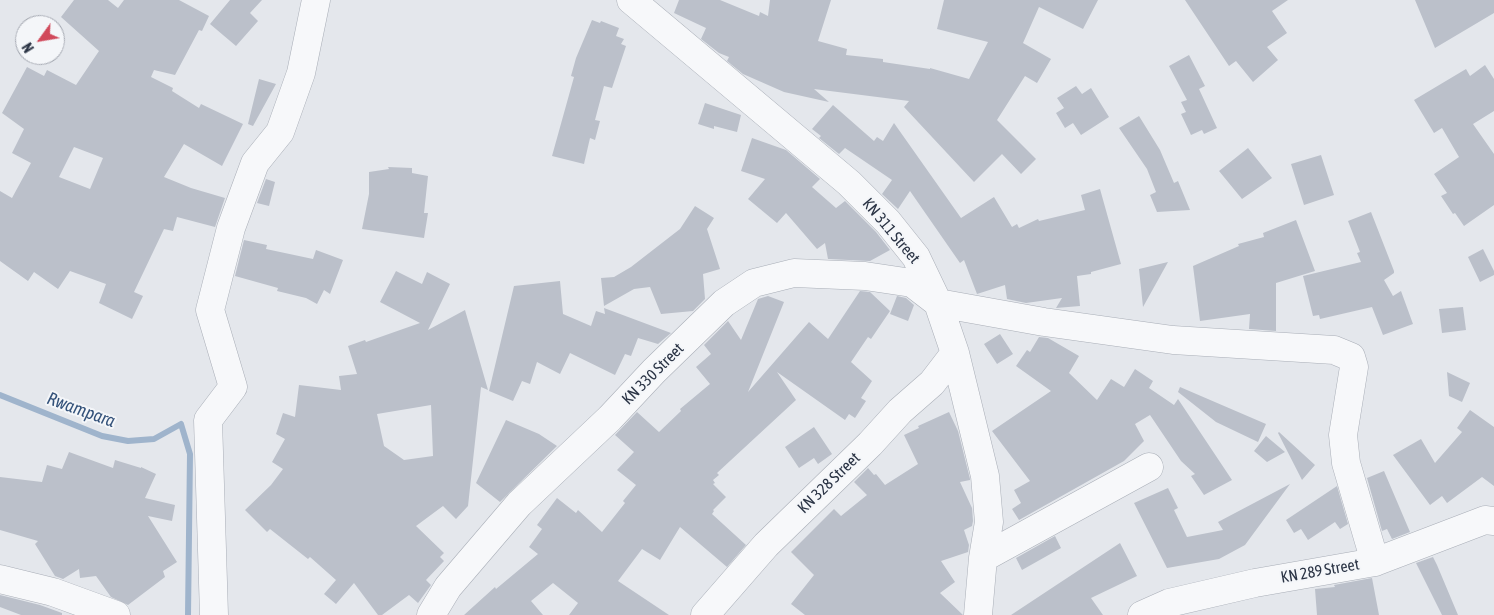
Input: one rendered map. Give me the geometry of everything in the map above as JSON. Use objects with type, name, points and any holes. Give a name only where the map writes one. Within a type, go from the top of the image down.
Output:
[{"type":"street","points":[[214,615],[208,420],[233,387],[210,310],[232,228],[255,163],[280,132],[301,73],[316,0]]},
{"type":"street","name":"KN 311 Street","points":[[631,0],[850,183],[888,222],[916,257],[938,303],[955,353],[985,476],[989,522],[983,558],[978,615]]},
{"type":"street","name":"KN 330 Street","points":[[431,615],[448,587],[519,504],[610,418],[654,371],[724,303],[754,283],[794,273],[865,276],[912,283],[938,303]]},
{"type":"street","points":[[938,303],[1044,322],[1173,340],[1334,350],[1351,357],[1354,367],[1343,435],[1346,463],[1375,562]]},
{"type":"street","name":"KN 328 Street","points":[[704,615],[766,545],[870,444],[900,411],[932,383],[955,353]]},
{"type":"street","points":[[983,558],[1149,467]]},
{"type":"street","name":"KN 289 Street","points":[[1142,615],[1168,603],[1247,585],[1375,562],[1484,520],[1494,521]]},
{"type":"street","points":[[0,579],[53,592],[116,615]]},
{"type":"building","points":[[74,0],[108,0],[118,8],[124,0],[179,0],[209,16],[202,31],[199,30],[175,75],[154,70],[151,77],[173,88],[172,91],[199,108],[201,104],[243,124],[222,166],[184,144],[164,177],[191,188],[225,198],[215,227],[177,217],[173,231],[164,229],[134,292],[143,296],[132,319],[99,303],[106,284],[70,271],[58,289],[34,272],[28,281],[0,261],[0,191],[12,198],[31,163],[12,153],[24,129],[2,113],[27,67],[44,76],[47,70],[76,85],[99,51],[65,21],[65,15],[63,15]],"holes":[[[74,147],[103,158],[90,189],[59,177]]]},
{"type":"building","points":[[230,0],[262,0],[250,13],[258,21],[236,46],[210,24]]},
{"type":"building","points":[[679,0],[720,0],[759,16],[760,12],[768,16],[770,0],[831,0],[818,41],[847,49],[846,55],[883,59],[883,62],[930,68],[969,79],[988,42],[937,29],[944,0],[1098,0],[1083,29],[1039,7],[1023,43],[1051,59],[1037,83],[1025,76],[997,120],[1036,159],[1021,174],[1002,154],[974,182],[904,107],[909,101],[814,89],[829,102],[784,92],[743,74],[727,61],[729,57],[719,53],[701,39],[706,28],[674,13]]},
{"type":"building","points":[[1185,0],[1288,0],[1272,11],[1287,33],[1267,47],[1278,60],[1253,82],[1236,61],[1229,66]]},
{"type":"building","points":[[1415,0],[1494,0],[1494,13],[1435,48]]},
{"type":"building","points":[[592,20],[600,23],[601,21],[619,28],[616,36],[624,39],[621,44],[626,46],[612,88],[604,86],[595,120],[600,121],[595,140],[590,138],[584,164],[552,156],[574,77],[571,76],[576,58]]},
{"type":"building","points":[[1189,55],[1205,86],[1199,89],[1217,128],[1204,134],[1202,130],[1191,135],[1181,114],[1186,112],[1181,102],[1187,100],[1169,66]]},
{"type":"building","points":[[1485,65],[1494,79],[1494,111],[1473,124],[1494,154],[1494,205],[1464,226],[1441,196],[1447,193],[1434,174],[1459,157],[1442,128],[1434,133],[1414,100],[1466,69],[1470,76]]},
{"type":"building","points":[[259,79],[276,84],[253,126],[248,124]]},
{"type":"building","points":[[1076,86],[1082,94],[1091,88],[1109,117],[1081,135],[1073,123],[1065,128],[1056,113],[1064,108],[1057,98]]},
{"type":"building","points":[[705,103],[741,115],[737,132],[714,126],[714,129],[698,124]]},
{"type":"building","points":[[833,105],[874,141],[877,137],[883,141],[894,123],[961,218],[994,197],[1012,227],[1017,224],[1019,228],[1038,219],[1039,221],[1085,210],[1081,195],[1100,189],[1121,264],[1091,272],[1091,274],[1077,276],[1080,306],[1056,308],[1062,298],[1026,303],[1007,299],[1005,285],[977,294],[964,260],[960,263],[910,191],[898,209],[882,194],[892,180],[845,148],[839,154],[819,138],[821,136],[812,129]]},
{"type":"building","points":[[1139,116],[1160,150],[1174,183],[1178,181],[1190,210],[1157,212],[1150,195],[1156,192],[1147,169],[1119,128]]},
{"type":"building","points":[[752,138],[786,150],[820,179],[812,187],[836,208],[845,201],[876,232],[890,250],[870,261],[828,259],[825,243],[817,249],[786,213],[777,223],[748,199],[765,179],[741,171]]},
{"type":"building","points":[[1248,148],[1272,178],[1242,199],[1219,171]]},
{"type":"building","points":[[1321,155],[1334,195],[1304,205],[1291,164]]},
{"type":"building","points":[[388,167],[412,168],[412,173],[428,176],[424,213],[428,213],[424,238],[362,229],[369,194],[369,172],[389,169]]},
{"type":"building","points":[[266,179],[275,182],[269,206],[257,203]]},
{"type":"building","points":[[695,206],[714,218],[707,229],[720,269],[703,274],[705,299],[693,311],[661,314],[650,287],[634,289],[604,306],[601,278],[614,277],[631,267],[680,229]]},
{"type":"building","points":[[1371,212],[1394,271],[1384,280],[1393,296],[1401,291],[1413,324],[1383,335],[1372,307],[1320,319],[1319,315],[1313,316],[1303,276],[1361,262],[1357,253],[1360,252],[1348,221]]},
{"type":"building","points":[[1296,220],[1315,271],[1276,283],[1276,331],[1249,329],[1250,314],[1200,321],[1193,266],[1239,246],[1238,244],[1264,237],[1263,233]]},
{"type":"building","points":[[244,240],[267,245],[266,249],[313,259],[316,250],[343,260],[330,294],[324,290],[317,304],[306,298],[277,291],[278,288],[235,276]]},
{"type":"building","points":[[1483,249],[1494,271],[1494,275],[1480,282],[1468,257]]},
{"type":"building","points":[[1168,262],[1143,307],[1139,269]]},
{"type":"building","points":[[396,271],[422,284],[427,272],[450,284],[428,330],[465,310],[488,390],[481,387],[468,506],[456,519],[443,506],[416,526],[444,553],[440,557],[444,561],[426,580],[431,585],[418,603],[409,595],[382,615],[378,615],[354,583],[336,604],[324,594],[336,580],[310,557],[308,559],[270,529],[267,532],[245,510],[271,485],[283,469],[272,462],[285,439],[276,434],[283,413],[295,417],[299,385],[341,390],[339,376],[357,374],[348,346],[365,340],[366,342],[420,323],[380,302]],"holes":[[[431,405],[433,456],[404,460],[384,446],[377,414]]]},
{"type":"building","points":[[560,281],[563,314],[591,326],[596,311],[605,314],[604,308],[671,333],[658,344],[638,338],[631,356],[625,354],[615,375],[570,353],[560,374],[537,362],[530,384],[522,381],[513,401],[489,391],[514,286]]},
{"type":"building","points":[[860,291],[870,292],[890,311],[871,339],[868,337],[851,362],[872,381],[861,398],[866,401],[855,418],[849,414],[845,420],[777,372],[796,400],[717,473],[719,475],[713,480],[715,483],[713,484],[726,497],[713,510],[712,514],[746,545],[727,567],[680,527],[660,560],[642,549],[618,581],[669,615],[569,615],[578,603],[553,583],[531,601],[543,615],[464,615],[495,587],[496,589],[538,554],[529,547],[542,529],[537,525],[557,498],[576,513],[578,510],[602,532],[625,503],[623,501],[636,485],[617,470],[634,452],[615,435],[637,412],[659,432],[681,411],[680,409],[710,384],[696,367],[711,354],[704,345],[728,321],[741,340],[758,299],[768,296],[784,302],[748,392],[809,322],[828,339]]},
{"type":"building","points":[[897,296],[906,298],[914,305],[908,321],[890,314]]},
{"type":"building","points":[[1463,307],[1466,330],[1442,333],[1439,309]]},
{"type":"building","points":[[1000,334],[1013,354],[997,364],[984,344]]},
{"type":"building","points":[[1039,337],[1048,338],[1079,356],[1069,373],[1097,400],[1111,379],[1124,387],[1135,369],[1153,381],[1149,388],[1174,405],[1178,399],[1232,480],[1204,495],[1191,476],[1195,474],[1181,461],[1150,415],[1135,424],[1144,441],[1124,461],[1019,520],[1012,509],[1021,503],[1014,490],[1030,481],[992,431],[1051,391],[1016,366],[1027,350],[1030,352]]},
{"type":"building","points":[[1447,372],[1470,383],[1462,402],[1449,396]]},
{"type":"building","points":[[1180,387],[1266,424],[1258,442],[1216,422],[1178,392]]},
{"type":"building","points":[[1470,410],[1494,427],[1494,486],[1482,477],[1447,503],[1442,496],[1430,505],[1393,455],[1421,439],[1435,463],[1462,432],[1457,428]]},
{"type":"building","points":[[949,412],[958,431],[970,479],[960,482],[972,508],[973,521],[972,526],[964,530],[969,545],[968,552],[941,561],[955,582],[940,593],[963,615],[805,615],[791,604],[814,575],[791,552],[834,509],[841,516],[867,495],[854,482],[868,468],[885,485],[918,464],[904,435],[919,428],[918,426]]},
{"type":"building","points":[[506,420],[539,434],[557,446],[500,502],[476,483]]},
{"type":"building","points":[[814,427],[832,454],[818,464],[814,458],[799,468],[785,447]]},
{"type":"building","points":[[1278,433],[1315,465],[1302,480]]},
{"type":"building","points":[[1266,436],[1285,452],[1267,462],[1254,451]]},
{"type":"building","points":[[69,452],[113,468],[115,460],[141,467],[156,474],[145,498],[175,505],[172,521],[148,516],[177,562],[163,571],[165,577],[128,605],[111,597],[96,576],[80,578],[79,569],[63,579],[55,576],[35,544],[38,541],[0,530],[0,477],[42,482],[47,465],[62,469]]},
{"type":"building","points":[[1384,471],[1410,532],[1392,539],[1387,529],[1382,531],[1367,478]]},
{"type":"building","points":[[1290,484],[1245,545],[1219,559],[1167,568],[1134,503],[1168,488],[1178,508],[1174,510],[1187,537],[1223,530],[1218,522]]},
{"type":"building","points":[[1337,486],[1348,524],[1340,529],[1335,522],[1308,540],[1301,529],[1294,533],[1286,520]]},
{"type":"building","points":[[1055,536],[1061,548],[1022,570],[1016,558]]},
{"type":"building","points":[[1120,543],[1137,576],[1091,598],[1103,615],[1011,615]]},
{"type":"building","points":[[1433,557],[1458,615],[1442,615],[1416,563]]},
{"type":"building","points":[[1372,578],[1379,615],[1317,615],[1315,589],[1335,587],[1334,585]]},
{"type":"building","points":[[0,595],[40,605],[62,613],[62,615],[21,615],[0,607]]},
{"type":"waterway","name":"Rwampara","points":[[0,395],[102,436],[128,441],[154,439],[181,424],[190,454],[188,615]]}]
